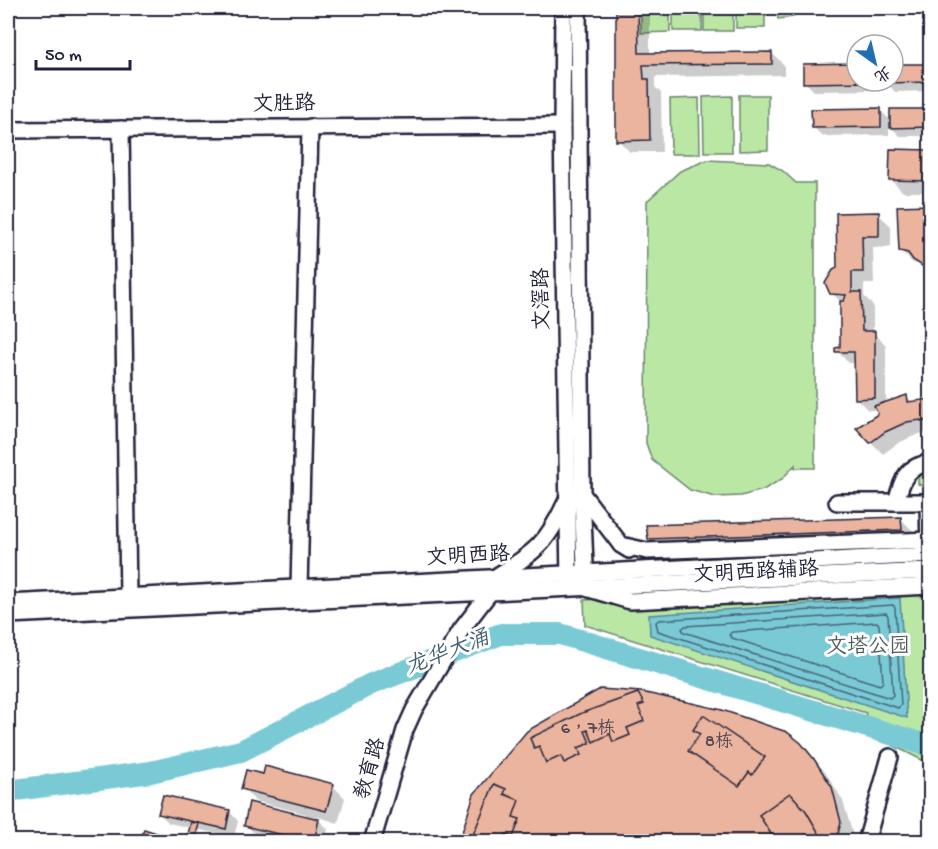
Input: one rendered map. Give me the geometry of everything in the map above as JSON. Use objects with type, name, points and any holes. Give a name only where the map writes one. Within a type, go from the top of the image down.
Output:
[{"type":"street","name":"文滘路","points":[[562,8],[561,126],[575,495],[586,580]]},
{"type":"street","name":"文滘路","points":[[569,581],[575,495],[578,8]]},
{"type":"street","name":"文胜路","points":[[8,130],[561,126]]},
{"type":"street","points":[[299,588],[310,127]]},
{"type":"street","points":[[121,129],[129,597]]},
{"type":"street","points":[[896,502],[906,474],[920,464],[930,463]]},
{"type":"street","points":[[492,584],[535,551],[553,530],[575,495],[621,544],[643,560],[663,568]]},
{"type":"street","points":[[837,502],[929,502],[930,548]]},
{"type":"street","name":"文明西路辅路","points":[[621,544],[647,551],[930,548]]},
{"type":"street","name":"文明西路","points":[[586,580],[663,568],[930,548]]},
{"type":"street","name":"文明西路","points":[[8,603],[299,588],[930,571]]},
{"type":"street","name":"文明西路辅路","points":[[586,580],[630,601],[930,586]]},
{"type":"street","name":"文明西路","points":[[8,615],[492,584]]},
{"type":"street","name":"教育路","points":[[372,842],[405,730],[414,710],[461,630],[492,584]]},
{"type":"street","points":[[866,842],[890,757]]},
{"type":"green space","points":[[641,8],[670,8],[670,32],[641,33]]},
{"type":"green space","points":[[673,8],[702,8],[702,31],[673,31]]},
{"type":"green space","points":[[704,8],[733,8],[733,31],[704,31]]},
{"type":"green space","points":[[736,8],[765,8],[765,28],[736,28]]},
{"type":"green space","points":[[776,8],[792,8],[793,17],[778,19]]},
{"type":"green space","points":[[739,95],[768,95],[768,150],[739,151]]},
{"type":"green space","points":[[732,96],[732,152],[704,152],[703,97]]},
{"type":"green space","points":[[699,98],[700,154],[671,154],[670,99]]},
{"type":"green space","points":[[707,160],[769,163],[783,171],[796,183],[815,183],[815,468],[795,468],[795,465],[782,479],[763,490],[741,496],[715,497],[690,490],[652,460],[646,443],[647,201],[680,171]]},
{"type":"green space","points":[[930,472],[930,486],[918,484],[918,477]]},
{"type":"green space","name":"文塔公园","points":[[930,582],[930,764],[862,730],[866,713],[585,625],[584,600]]},
{"type":"water","points":[[900,598],[907,718],[650,635],[649,615]]},
{"type":"building","points":[[616,8],[638,8],[639,53],[772,52],[772,64],[643,65],[644,79],[649,79],[650,140],[616,141]]},
{"type":"building","points":[[845,63],[845,82],[803,83],[803,64]]},
{"type":"building","points":[[905,64],[930,64],[930,82],[905,83]]},
{"type":"building","points":[[881,108],[881,127],[812,128],[811,109]]},
{"type":"building","points":[[890,109],[930,109],[930,127],[890,128]]},
{"type":"building","points":[[890,149],[930,150],[930,181],[889,180]]},
{"type":"building","points":[[930,205],[930,266],[924,267],[913,260],[908,253],[899,251],[897,206]]},
{"type":"building","points":[[879,212],[879,236],[862,236],[863,272],[852,272],[852,292],[861,292],[862,331],[875,331],[875,398],[855,399],[854,352],[835,352],[835,348],[840,347],[840,301],[844,301],[846,295],[830,294],[825,283],[833,270],[837,268],[836,213]]},
{"type":"building","points":[[907,395],[908,402],[930,399],[930,421],[907,422],[885,432],[870,443],[856,428],[878,414],[874,406]]},
{"type":"building","points":[[901,517],[902,530],[648,539],[646,525]]},
{"type":"building","points":[[600,689],[641,692],[696,704],[722,710],[787,732],[801,743],[832,787],[841,822],[836,842],[459,842],[474,794],[527,731]]},
{"type":"building","points":[[638,693],[644,704],[638,706],[644,721],[627,728],[630,735],[613,742],[610,734],[593,742],[588,730],[585,731],[590,743],[578,748],[581,755],[564,763],[561,756],[546,763],[539,746],[534,748],[530,738],[582,713]]},
{"type":"building","points":[[703,715],[765,757],[752,775],[749,772],[739,786],[688,751],[700,734],[693,730]]},
{"type":"building","points":[[265,766],[334,784],[326,811],[241,789],[246,770],[263,774]]},
{"type":"building","points":[[494,784],[506,789],[504,794],[519,800],[513,817],[520,819],[513,837],[506,834],[503,842],[470,842]]},
{"type":"building","points":[[790,793],[806,811],[824,842],[777,842],[771,834],[759,815]]},
{"type":"building","points":[[163,795],[230,810],[226,829],[158,814]]},
{"type":"building","points":[[249,802],[319,819],[314,842],[244,826]]},
{"type":"building","points":[[191,822],[199,824],[194,842],[186,842]]},
{"type":"building","points":[[144,829],[185,842],[140,842]]},
{"type":"building","points":[[277,834],[285,836],[284,842],[275,842]]},
{"type":"waterway","name":"龙华大涌","points":[[8,791],[151,772],[241,751],[371,684],[501,634],[560,634],[930,746]]}]
